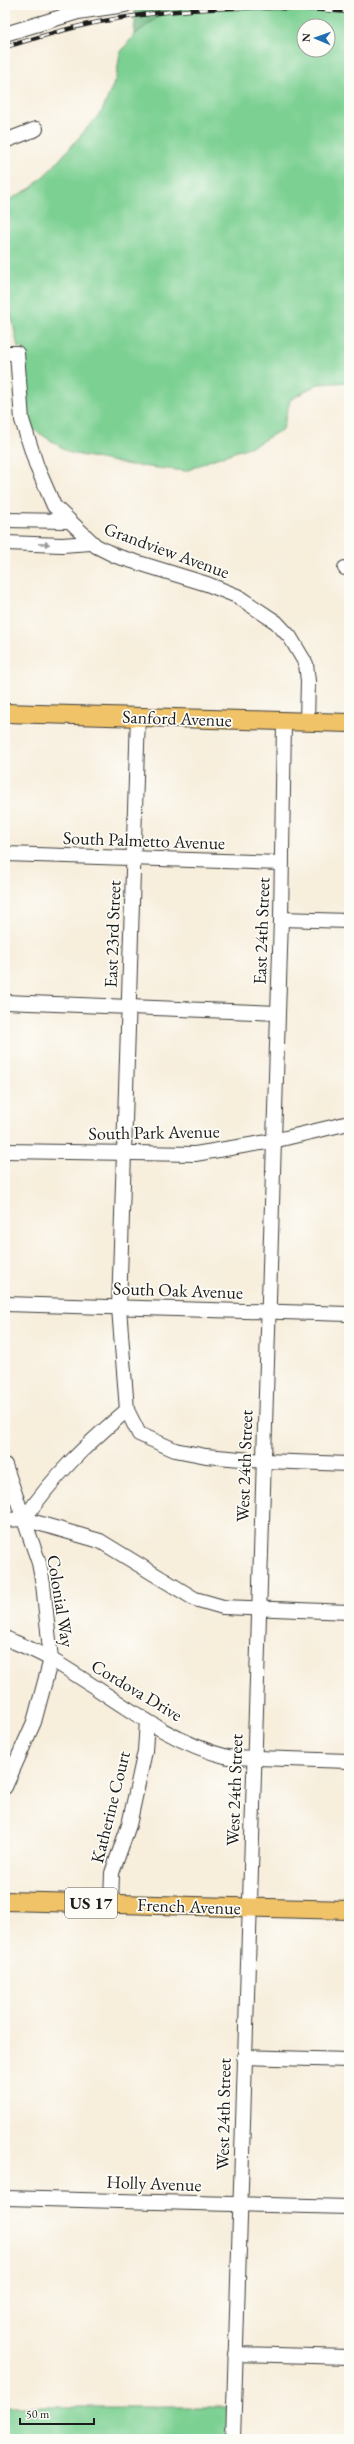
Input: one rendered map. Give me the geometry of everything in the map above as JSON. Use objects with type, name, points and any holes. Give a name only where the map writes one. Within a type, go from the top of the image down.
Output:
[{"type":"main road","name":"Sanford Avenue","points":[[5,713],[349,723]]},
{"type":"main road","name":"French Avenue","points":[[5,1901],[349,1910]]},
{"type":"street","points":[[5,34],[78,9],[125,5]]},
{"type":"street","points":[[5,141],[36,129]]},
{"type":"street","name":"Grandview Avenue","points":[[11,353],[12,370],[22,420],[35,461],[54,506],[91,543],[116,556],[207,584],[237,596],[276,622],[290,637],[306,664],[308,681],[307,722]]},
{"type":"street","points":[[5,520],[68,521]]},
{"type":"street","points":[[5,543],[62,545],[91,543]]},
{"type":"street","name":"East 23rd Street","points":[[127,1410],[119,1308],[138,716]]},
{"type":"street","name":"East 24th Street","points":[[273,1141],[281,919],[284,721]]},
{"type":"street","name":"South Palmetto Avenue","points":[[5,854],[282,863]]},
{"type":"street","points":[[281,919],[349,921]]},
{"type":"street","points":[[5,1002],[277,1013]]},
{"type":"street","name":"South Park Avenue","points":[[5,1151],[195,1154],[273,1141],[349,1123]]},
{"type":"street","name":"West 24th Street","points":[[233,2439],[273,1141]]},
{"type":"street","name":"South Oak Avenue","points":[[5,1304],[349,1314]]},
{"type":"street","points":[[24,1519],[48,1484],[80,1450],[127,1410],[139,1434],[168,1447],[206,1456],[264,1461],[349,1464]]},
{"type":"street","name":"Colonial Way","points":[[5,1465],[39,1562],[43,1584],[51,1659],[34,1722],[5,1787]]},
{"type":"street","points":[[5,1520],[24,1519],[100,1541],[195,1599],[223,1607],[258,1610],[349,1612]]},
{"type":"street","name":"Cordova Drive","points":[[5,1638],[51,1659],[147,1721],[214,1753],[228,1757],[349,1761]]},
{"type":"street","name":"Katherine Court","points":[[111,1903],[112,1873],[131,1817],[144,1751],[147,1721]]},
{"type":"street","points":[[244,2057],[349,2060]]},
{"type":"street","name":"Holly Avenue","points":[[5,2198],[349,2207]]},
{"type":"street","points":[[235,2354],[349,2357]]},
{"type":"green space","points":[[139,5],[174,5],[134,35],[135,8],[140,8]]},
{"type":"green space","points":[[174,5],[328,5],[349,13],[349,382],[318,384],[290,400],[283,429],[255,445],[211,460],[186,471],[130,465],[70,453],[33,429],[27,407],[23,348],[18,348],[12,318],[5,309],[5,202],[31,188],[54,166],[102,111],[116,78],[120,53],[134,35]]},
{"type":"green space","points":[[5,2407],[229,2407],[228,2439],[5,2439]]},
{"type":"railway","points":[[5,47],[87,24],[161,13],[224,8],[287,8],[349,12]]}]
